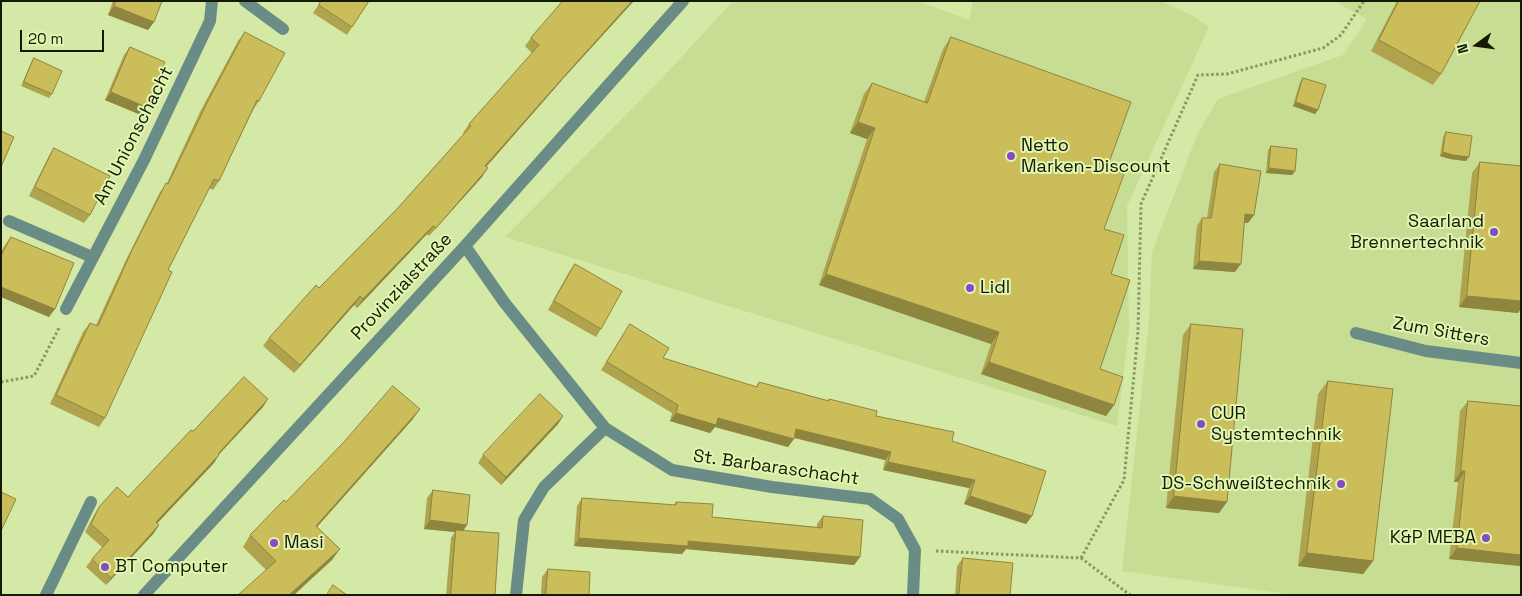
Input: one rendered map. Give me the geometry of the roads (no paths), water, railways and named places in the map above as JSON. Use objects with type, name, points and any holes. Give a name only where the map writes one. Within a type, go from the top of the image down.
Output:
[{"type":"street","name":"Am Unionschacht","points":[[66,309],[144,160],[210,22],[212,1]]},
{"type":"street","points":[[245,1],[283,29]]},
{"type":"street","name":"Provinzialstraße","points":[[144,595],[464,246],[683,1]]},
{"type":"street","points":[[9,221],[92,257]]},
{"type":"street","name":"St. Barbaraschacht","points":[[464,246],[504,302],[605,428],[672,470],[772,487],[870,499],[898,519],[915,550],[913,595]]},
{"type":"street","name":"Zum Sitters","points":[[1356,333],[1426,351],[1521,363]]},
{"type":"street","points":[[516,595],[524,520],[544,487],[605,428]]},
{"type":"street","points":[[46,595],[91,502]]},
{"type":"place","name":"Netto Marken-Discount","points":[[1011,156]]},
{"type":"place","name":"Saarland Brennertechnik","points":[[1494,232]]},
{"type":"place","name":"Lidl","points":[[970,288]]},
{"type":"place","name":"CUR Systemtechnik","points":[[1201,424]]},
{"type":"place","name":"DS-Schweißtechnik","points":[[1341,484]]},
{"type":"place","name":"K&P MEBA","points":[[1486,538]]},
{"type":"place","name":"Masi","points":[[274,543]]},
{"type":"place","name":"BT Computer","points":[[105,567]]}]
